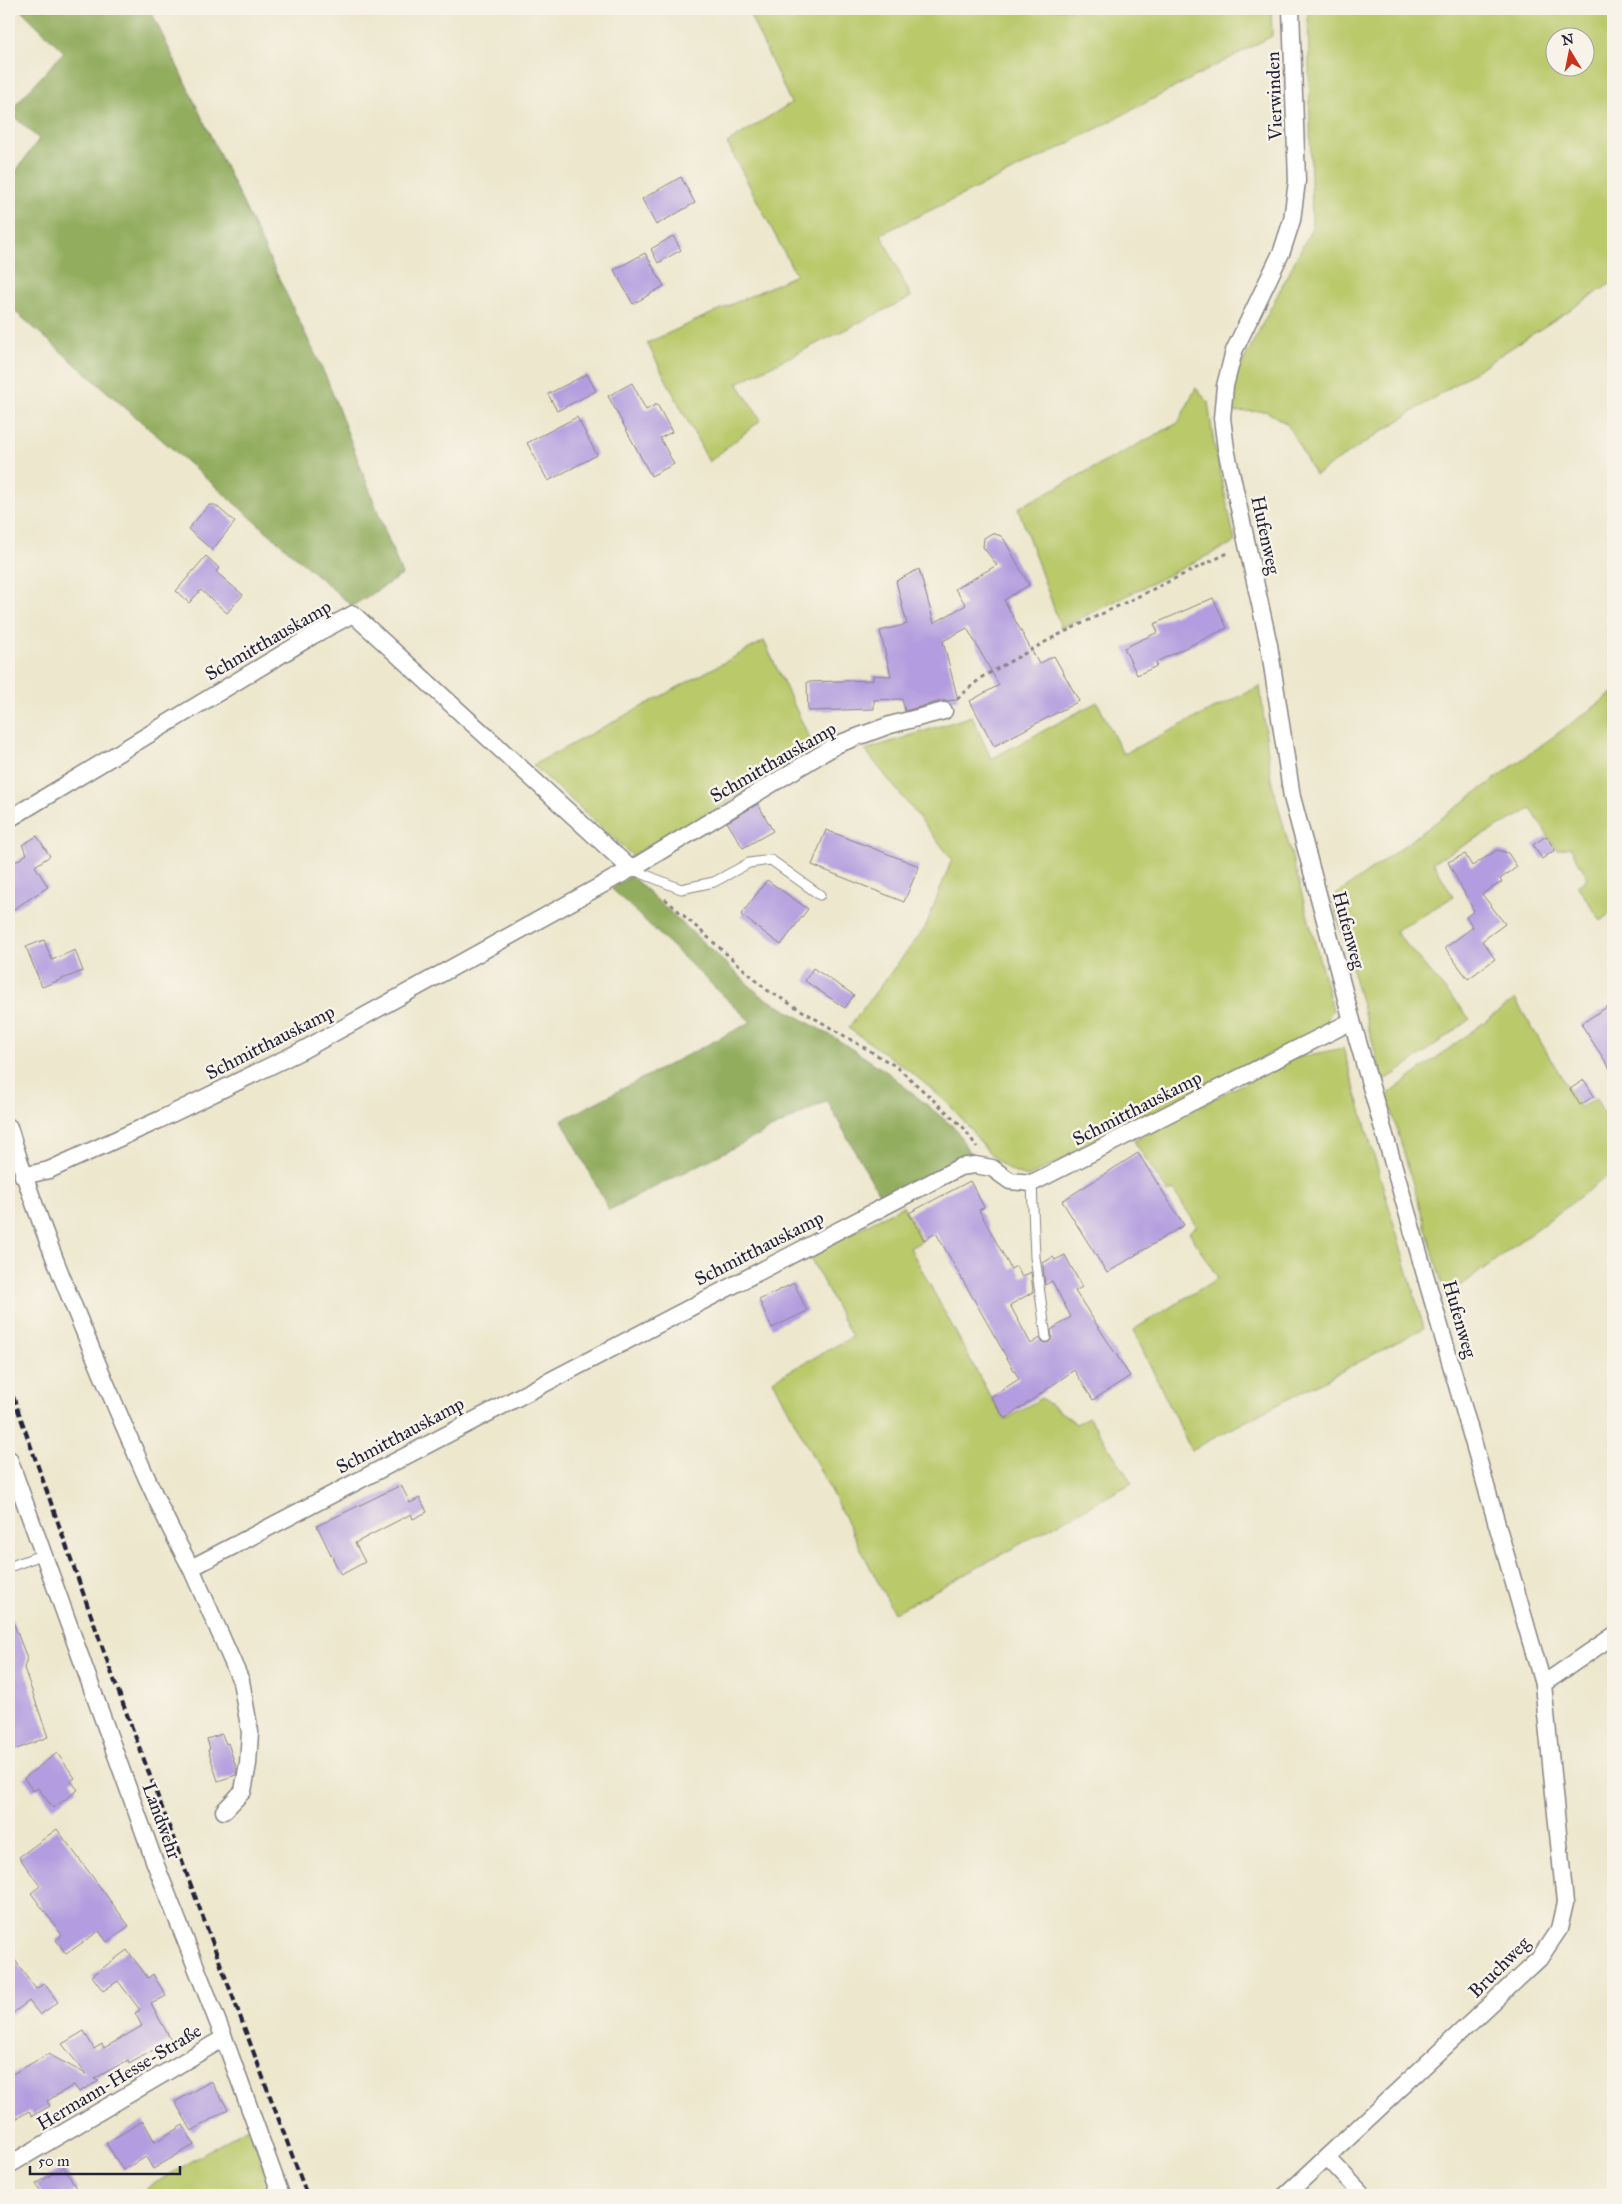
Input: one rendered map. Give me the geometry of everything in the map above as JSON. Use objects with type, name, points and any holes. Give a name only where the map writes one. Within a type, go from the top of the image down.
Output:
[{"type":"street","name":"Vierwinden","points":[[1291,9],[1297,181]]},
{"type":"street","name":"Hufenweg","points":[[1297,181],[1292,220],[1282,251],[1234,351],[1225,386],[1222,418],[1226,449],[1269,645],[1292,797],[1352,1021],[1543,1684]]},
{"type":"street","name":"Schmitthauskamp","points":[[9,819],[312,636],[353,614],[631,870]]},
{"type":"street","name":"Schmitthauskamp","points":[[23,1176],[49,1170],[159,1120],[303,1050],[631,870],[838,744],[890,724],[944,711]]},
{"type":"street","name":"Schmitthauskamp","points":[[191,1568],[960,1167],[975,1165],[992,1168],[1010,1181],[1032,1183],[1352,1021]]},
{"type":"street","points":[[9,1127],[23,1176],[91,1348],[165,1521],[191,1568],[241,1681],[250,1732],[248,1764],[243,1791],[224,1811]]},
{"type":"street","name":"Landwehr","points":[[9,1459],[155,1863],[224,2038],[281,2195]]},
{"type":"street","points":[[1543,1684],[1613,1636]]},
{"type":"street","name":"Bruchweg","points":[[1286,2195],[1539,1959],[1559,1929],[1565,1903],[1543,1684]]},
{"type":"street","name":"Hermann-Hesse-Straße","points":[[9,2165],[224,2038]]},
{"type":"street","points":[[1327,2157],[1363,2195]]},
{"type":"lane","points":[[631,870],[681,889],[714,882],[749,863],[771,860],[820,895]]},
{"type":"lane","points":[[1032,1183],[1035,1257],[1046,1337]]},
{"type":"lane","points":[[9,1567],[44,1554]]},
{"type":"path","points":[[944,711],[982,677],[1056,636],[1248,544]]},
{"type":"path","points":[[660,895],[767,990],[897,1067],[963,1127],[992,1168]]},
{"type":"green space","points":[[27,9],[150,9],[327,379],[402,575],[352,606],[9,306],[9,181],[39,139],[9,112],[64,52],[22,11]]},
{"type":"green space","points":[[747,9],[1271,9],[1272,36],[1062,147],[881,234],[911,297],[737,383],[761,420],[709,462],[647,343],[796,275],[727,143],[791,103]]},
{"type":"green space","points":[[1308,9],[1613,9],[1613,282],[1315,475],[1287,424],[1266,411],[1232,412],[1228,415],[1230,387],[1312,228]]},
{"type":"green space","points":[[1196,388],[1208,402],[1214,444],[1235,542],[1061,628],[1018,508],[1178,423]]},
{"type":"green space","points":[[764,641],[816,752],[634,857],[533,765]]},
{"type":"green space","points":[[1260,686],[1271,779],[1333,1010],[1322,1027],[1028,1177],[1016,1173],[1005,1167],[986,1150],[962,1119],[942,1098],[903,1066],[848,1028],[925,928],[952,859],[865,750],[972,716],[991,759],[1097,702],[1123,754]]},
{"type":"green space","points":[[1613,693],[1613,911],[1601,921],[1577,885],[1588,878],[1570,847],[1557,850],[1531,809],[1433,862],[1453,897],[1395,931],[1470,1019],[1395,1074],[1383,1080],[1332,898]]},
{"type":"green space","points":[[631,876],[760,995],[835,1038],[887,1072],[956,1129],[970,1154],[882,1199],[827,1101],[609,1210],[562,1120],[751,1022],[611,888]]},
{"type":"green space","points":[[1515,999],[1580,1108],[1596,1098],[1613,1134],[1613,1172],[1446,1297],[1387,1095]]},
{"type":"green space","points":[[1343,1048],[1424,1328],[1191,1450],[1133,1330],[1218,1278],[1189,1232],[1197,1226],[1173,1190],[1168,1193],[1134,1141],[1290,1059]]},
{"type":"green space","points":[[903,1206],[922,1241],[910,1248],[990,1396],[1005,1420],[1041,1398],[1076,1423],[1089,1417],[1132,1483],[894,1613],[773,1380],[852,1337],[809,1255]]},
{"type":"green space","points":[[249,2127],[273,2195],[150,2195],[147,2188]]},
{"type":"building","points":[[681,177],[695,203],[656,225],[642,199]]},
{"type":"building","points":[[673,236],[681,250],[658,263],[651,249]]},
{"type":"building","points":[[645,253],[664,286],[633,304],[614,270]]},
{"type":"building","points":[[587,374],[596,391],[557,411],[548,394]]},
{"type":"building","points":[[632,383],[646,410],[657,404],[672,432],[660,438],[674,464],[651,476],[608,396]]},
{"type":"building","points":[[577,417],[597,455],[548,481],[527,443]]},
{"type":"building","points":[[209,505],[215,505],[235,522],[212,550],[188,529]]},
{"type":"building","points":[[992,533],[1004,539],[1029,585],[1004,600],[1039,664],[1054,656],[1079,701],[994,746],[970,701],[999,685],[967,628],[943,641],[958,700],[941,701],[905,711],[902,699],[874,700],[874,709],[808,711],[807,682],[873,680],[873,675],[891,676],[880,631],[907,624],[896,581],[919,569],[934,623],[966,605],[955,589],[997,565],[983,547],[984,538]]},
{"type":"building","points":[[206,556],[219,568],[216,572],[243,595],[227,613],[201,590],[189,603],[176,591]]},
{"type":"building","points":[[1213,598],[1227,628],[1156,662],[1157,666],[1137,675],[1124,648],[1158,632],[1154,624]]},
{"type":"building","points":[[758,804],[773,831],[743,848],[727,822]]},
{"type":"building","points":[[826,830],[919,866],[904,902],[812,865]]},
{"type":"building","points":[[37,836],[50,856],[35,866],[48,887],[9,912],[9,866],[27,854],[22,845]]},
{"type":"building","points":[[1546,836],[1555,850],[1542,859],[1533,845]]},
{"type":"building","points":[[1497,850],[1508,853],[1517,867],[1500,879],[1502,882],[1482,894],[1505,924],[1482,941],[1495,959],[1468,979],[1445,948],[1473,927],[1466,917],[1474,911],[1448,862],[1465,854],[1472,866]]},
{"type":"building","points":[[767,880],[808,909],[781,945],[741,915]]},
{"type":"building","points":[[44,940],[52,960],[75,950],[83,971],[42,987],[26,947]]},
{"type":"building","points":[[813,968],[854,995],[845,1008],[805,981]]},
{"type":"building","points":[[1613,1003],[1613,1073],[1581,1024]]},
{"type":"building","points":[[1584,1080],[1594,1096],[1580,1105],[1570,1089]]},
{"type":"building","points":[[1138,1153],[1184,1225],[1107,1273],[1062,1201]]},
{"type":"building","points":[[970,1181],[984,1207],[979,1210],[1011,1269],[1016,1266],[1022,1277],[1031,1272],[1033,1292],[1010,1305],[1031,1344],[1040,1338],[1043,1343],[1049,1342],[1052,1339],[1051,1330],[1071,1317],[1052,1281],[1045,1285],[1043,1266],[1043,1263],[1053,1257],[1055,1260],[1065,1255],[1082,1287],[1075,1291],[1130,1376],[1093,1400],[1074,1370],[1005,1419],[991,1397],[1019,1379],[936,1233],[924,1240],[909,1213]]},
{"type":"building","points":[[794,1283],[807,1311],[772,1328],[759,1300]]},
{"type":"building","points":[[401,1485],[410,1503],[420,1498],[427,1512],[413,1519],[411,1514],[355,1543],[365,1562],[341,1575],[317,1526]]},
{"type":"building","points":[[10,1614],[27,1658],[24,1668],[48,1737],[9,1752]]},
{"type":"building","points":[[222,1734],[226,1744],[228,1743],[237,1770],[236,1775],[218,1781],[208,1750],[210,1749],[207,1739]]},
{"type":"building","points":[[57,1753],[75,1778],[71,1781],[78,1790],[53,1808],[38,1788],[33,1791],[24,1778]]},
{"type":"building","points":[[57,1829],[129,1926],[107,1942],[99,1931],[66,1954],[56,1940],[62,1935],[31,1893],[40,1886],[19,1857]]},
{"type":"building","points":[[127,1950],[148,1978],[153,1974],[166,1996],[151,2004],[171,2040],[129,2064],[128,2060],[94,2079],[99,2081],[79,2092],[74,2085],[47,2101],[50,2106],[32,2116],[29,2111],[9,2123],[9,2076],[48,2054],[86,2074],[62,2044],[84,2031],[94,2049],[102,2044],[104,2048],[142,2026],[135,2013],[140,2010],[118,1981],[103,1991],[92,1976]]},
{"type":"building","points":[[9,1952],[36,1989],[44,1983],[58,2002],[40,2015],[29,2001],[9,2016]]},
{"type":"building","points":[[211,2081],[228,2109],[192,2131],[175,2102]]},
{"type":"building","points":[[143,2121],[155,2142],[183,2125],[194,2145],[153,2169],[146,2157],[123,2170],[106,2143]]},
{"type":"building","points":[[64,2167],[77,2190],[69,2195],[43,2195],[36,2184]]},
{"type":"railway","points":[[9,1385],[113,1677],[307,2195]]}]
